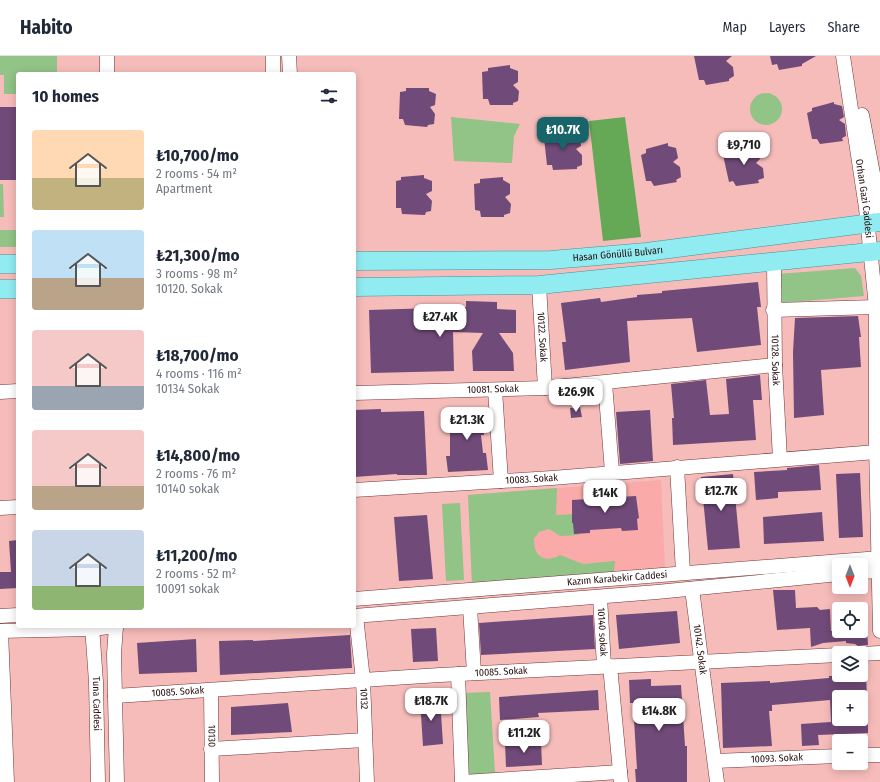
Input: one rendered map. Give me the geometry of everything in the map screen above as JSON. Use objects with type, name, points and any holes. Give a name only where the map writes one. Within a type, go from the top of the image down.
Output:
[{"type":"main road","name":"Hasan Gönüllü Bulvarı","points":[[356,260],[558,259],[646,252],[876,219]]},
{"type":"main road","points":[[356,287],[539,285],[774,260],[876,251]]},
{"type":"main road","points":[[0,264],[16,264]]},
{"type":"main road","points":[[0,289],[16,289]]},
{"type":"street","points":[[107,56],[107,72]]},
{"type":"street","points":[[273,56],[273,72]]},
{"type":"street","points":[[290,56],[290,72]]},
{"type":"street","name":"Orhan Gazi Caddesi","points":[[843,56],[876,219]]},
{"type":"street","name":"Orhan Gazi Caddesi","points":[[852,56],[876,219],[876,452],[880,631]]},
{"type":"street","name":"10128. Sokak","points":[[774,260],[773,310],[780,459]]},
{"type":"street","name":"10122. Sokak","points":[[539,285],[545,388]]},
{"type":"street","points":[[773,310],[876,307]]},
{"type":"street","name":"10081. Sokak","points":[[356,392],[545,388],[775,365]]},
{"type":"street","points":[[605,383],[612,472]]},
{"type":"street","points":[[495,390],[501,481]]},
{"type":"street","points":[[0,392],[16,391]]},
{"type":"street","name":"10083. Sokak","points":[[356,490],[501,481],[876,452]]},
{"type":"street","points":[[677,467],[683,572]]},
{"type":"street","points":[[0,508],[16,507]]},
{"type":"street","points":[[868,569],[879,564]]},
{"type":"street","name":"Kazım Karabekir Caddesi","points":[[356,599],[683,572],[879,564]]},
{"type":"street","name":"Kazım Karabekir Caddesi","points":[[356,616],[600,597],[832,575]]},
{"type":"street","name":"10142. Sokak","points":[[692,589],[717,782]]},
{"type":"street","name":"10140 sokak","points":[[600,597],[620,777]]},
{"type":"street","points":[[470,607],[474,673]]},
{"type":"street","points":[[0,616],[16,615]]},
{"type":"street","name":"10132","points":[[356,624],[363,680],[367,782]]},
{"type":"street","points":[[7,782],[0,631],[69,628]]},
{"type":"street","name":"Tuna Caddesi","points":[[92,628],[96,682],[98,782]]},
{"type":"street","name":"Tuna Caddesi","points":[[116,628],[114,654],[118,782]]},
{"type":"street","points":[[868,654],[880,653]]},
{"type":"street","name":"10085. Sokak","points":[[115,696],[474,673],[832,655]]},
{"type":"street","points":[[458,674],[462,782],[620,777]]},
{"type":"street","name":"10130","points":[[210,691],[212,782]]},
{"type":"street","points":[[211,749],[365,740]]},
{"type":"street","points":[[868,755],[880,755]]},
{"type":"street","name":"10093. Sokak","points":[[714,761],[832,756]]},
{"type":"shaded area","points":[[661,480],[665,568],[472,584],[468,495]]},
{"type":"green space","points":[[0,56],[57,56],[57,72],[16,72],[16,94],[4,94],[4,75],[0,75]]},
{"type":"green space","points":[[766,93],[775,96],[779,100],[782,109],[779,118],[775,122],[766,125],[757,122],[753,118],[750,109],[753,100],[757,96]]},
{"type":"green space","points":[[451,117],[520,124],[514,136],[512,163],[454,161]]},
{"type":"green space","points":[[625,117],[641,237],[603,241],[589,121]]},
{"type":"green space","points":[[0,184],[3,184],[4,217],[0,217]]},
{"type":"green space","points":[[0,230],[16,230],[16,247],[0,247]]},
{"type":"green space","points":[[855,268],[861,276],[864,296],[780,303],[778,274]]},
{"type":"green space","points":[[557,488],[556,515],[578,514],[579,535],[560,536],[549,529],[539,532],[534,539],[534,545],[538,554],[541,557],[549,559],[560,555],[583,564],[615,561],[614,572],[472,584],[468,495]]},
{"type":"green space","points":[[460,503],[464,580],[446,581],[442,504]]},
{"type":"green space","points":[[490,692],[495,773],[466,775],[462,693]]},
{"type":"building","points":[[694,56],[732,56],[726,61],[733,67],[734,76],[729,79],[729,81],[706,85],[704,80],[699,80]]},
{"type":"building","points":[[770,56],[816,56],[802,64],[802,66],[779,70],[777,64],[772,65]]},
{"type":"building","points":[[510,65],[510,68],[518,71],[518,82],[513,85],[519,91],[518,101],[513,103],[513,105],[490,105],[488,99],[483,99],[482,72],[488,71],[488,68]]},
{"type":"building","points":[[406,88],[429,88],[429,91],[436,94],[435,105],[430,107],[435,114],[434,124],[428,125],[427,127],[405,125],[403,119],[399,119],[400,92],[406,91]]},
{"type":"building","points":[[834,102],[834,104],[842,106],[844,117],[839,120],[845,124],[846,136],[842,138],[843,141],[820,144],[817,139],[812,139],[807,113],[812,111],[812,108]]},
{"type":"building","points":[[0,107],[16,107],[16,180],[0,180]]},
{"type":"building","points":[[572,130],[572,133],[580,135],[581,146],[576,149],[582,155],[582,165],[577,167],[577,169],[553,170],[552,165],[547,165],[544,138],[550,137],[549,133]]},
{"type":"building","points":[[668,143],[668,146],[676,148],[678,158],[673,162],[680,167],[681,177],[676,180],[677,182],[654,186],[651,181],[646,181],[641,155],[646,153],[646,149]]},
{"type":"building","points":[[750,144],[750,147],[758,149],[760,159],[756,163],[763,168],[764,178],[758,180],[759,183],[736,186],[733,181],[729,182],[723,155],[728,153],[728,150]]},
{"type":"building","points":[[424,175],[424,178],[432,181],[432,191],[426,194],[432,201],[431,211],[426,212],[425,215],[402,214],[401,208],[396,208],[396,181],[401,180],[401,177]]},
{"type":"building","points":[[503,177],[503,180],[510,184],[510,194],[505,197],[511,204],[510,213],[504,215],[504,217],[481,217],[480,211],[475,210],[474,184],[480,183],[480,179]]},
{"type":"building","points":[[758,282],[761,307],[757,307],[761,345],[697,352],[692,318],[627,321],[630,362],[565,370],[562,342],[566,342],[561,303],[600,298],[601,302],[637,297],[637,295],[662,293],[662,291]]},
{"type":"building","points":[[466,301],[497,302],[497,309],[516,310],[516,333],[499,333],[513,353],[514,371],[473,371],[472,351],[483,333],[453,332],[454,371],[371,373],[369,310],[466,307]]},
{"type":"building","points":[[858,316],[861,337],[859,337],[861,367],[821,370],[824,415],[794,418],[793,352],[795,318]]},
{"type":"building","points":[[760,375],[762,400],[753,400],[756,440],[673,445],[672,418],[674,418],[671,384],[706,380],[710,415],[729,414],[726,379]]},
{"type":"building","points":[[580,407],[582,417],[571,418],[570,408]]},
{"type":"building","points":[[381,409],[381,412],[424,411],[427,475],[397,474],[356,477],[356,410]]},
{"type":"building","points":[[650,410],[653,461],[620,464],[616,412]]},
{"type":"building","points":[[487,411],[487,426],[484,427],[484,435],[481,435],[483,453],[486,453],[488,470],[448,472],[446,456],[450,456],[450,425],[447,425],[447,412]]},
{"type":"building","points":[[819,465],[821,490],[778,492],[778,498],[756,500],[754,472],[787,470],[787,468]]},
{"type":"building","points":[[860,473],[863,537],[839,538],[836,474]]},
{"type":"building","points":[[733,474],[740,548],[708,550],[701,477]]},
{"type":"building","points":[[636,496],[639,518],[637,519],[638,530],[622,531],[621,528],[590,530],[590,533],[574,534],[572,523],[572,500]]},
{"type":"building","points":[[822,512],[824,541],[764,544],[763,517]]},
{"type":"building","points":[[427,515],[433,579],[399,581],[394,517]]},
{"type":"building","points":[[16,540],[16,588],[0,589],[0,572],[11,572],[9,541]]},
{"type":"building","points":[[773,590],[795,590],[796,608],[817,607],[820,610],[830,609],[832,638],[868,638],[868,645],[858,646],[855,644],[846,643],[846,641],[823,643],[811,647],[810,628],[777,630]]},
{"type":"building","points":[[677,611],[680,643],[619,649],[616,615]]},
{"type":"building","points":[[593,615],[595,649],[481,655],[479,623]]},
{"type":"building","points":[[436,628],[438,661],[413,662],[411,629]]},
{"type":"building","points":[[350,635],[352,668],[220,675],[219,641],[253,641]]},
{"type":"building","points":[[196,639],[197,672],[139,674],[137,643]]},
{"type":"building","points":[[829,676],[832,676],[832,682],[866,682],[867,690],[832,690],[832,726],[868,726],[868,733],[818,735],[819,745],[802,746],[801,724],[831,722],[830,700],[772,705],[772,711],[769,711],[772,746],[723,748],[721,683],[770,681],[770,683],[829,678]]},
{"type":"building","points":[[651,679],[651,686],[681,685],[685,746],[687,746],[687,782],[636,782],[635,769],[637,769],[633,703],[630,703],[629,680]]},
{"type":"building","points":[[598,690],[599,710],[538,713],[539,717],[500,720],[499,697]]},
{"type":"building","points":[[440,698],[443,744],[423,746],[420,699]]},
{"type":"building","points":[[288,703],[292,732],[231,735],[231,707]]},
{"type":"building","points":[[541,741],[542,765],[506,767],[505,743]]}]
